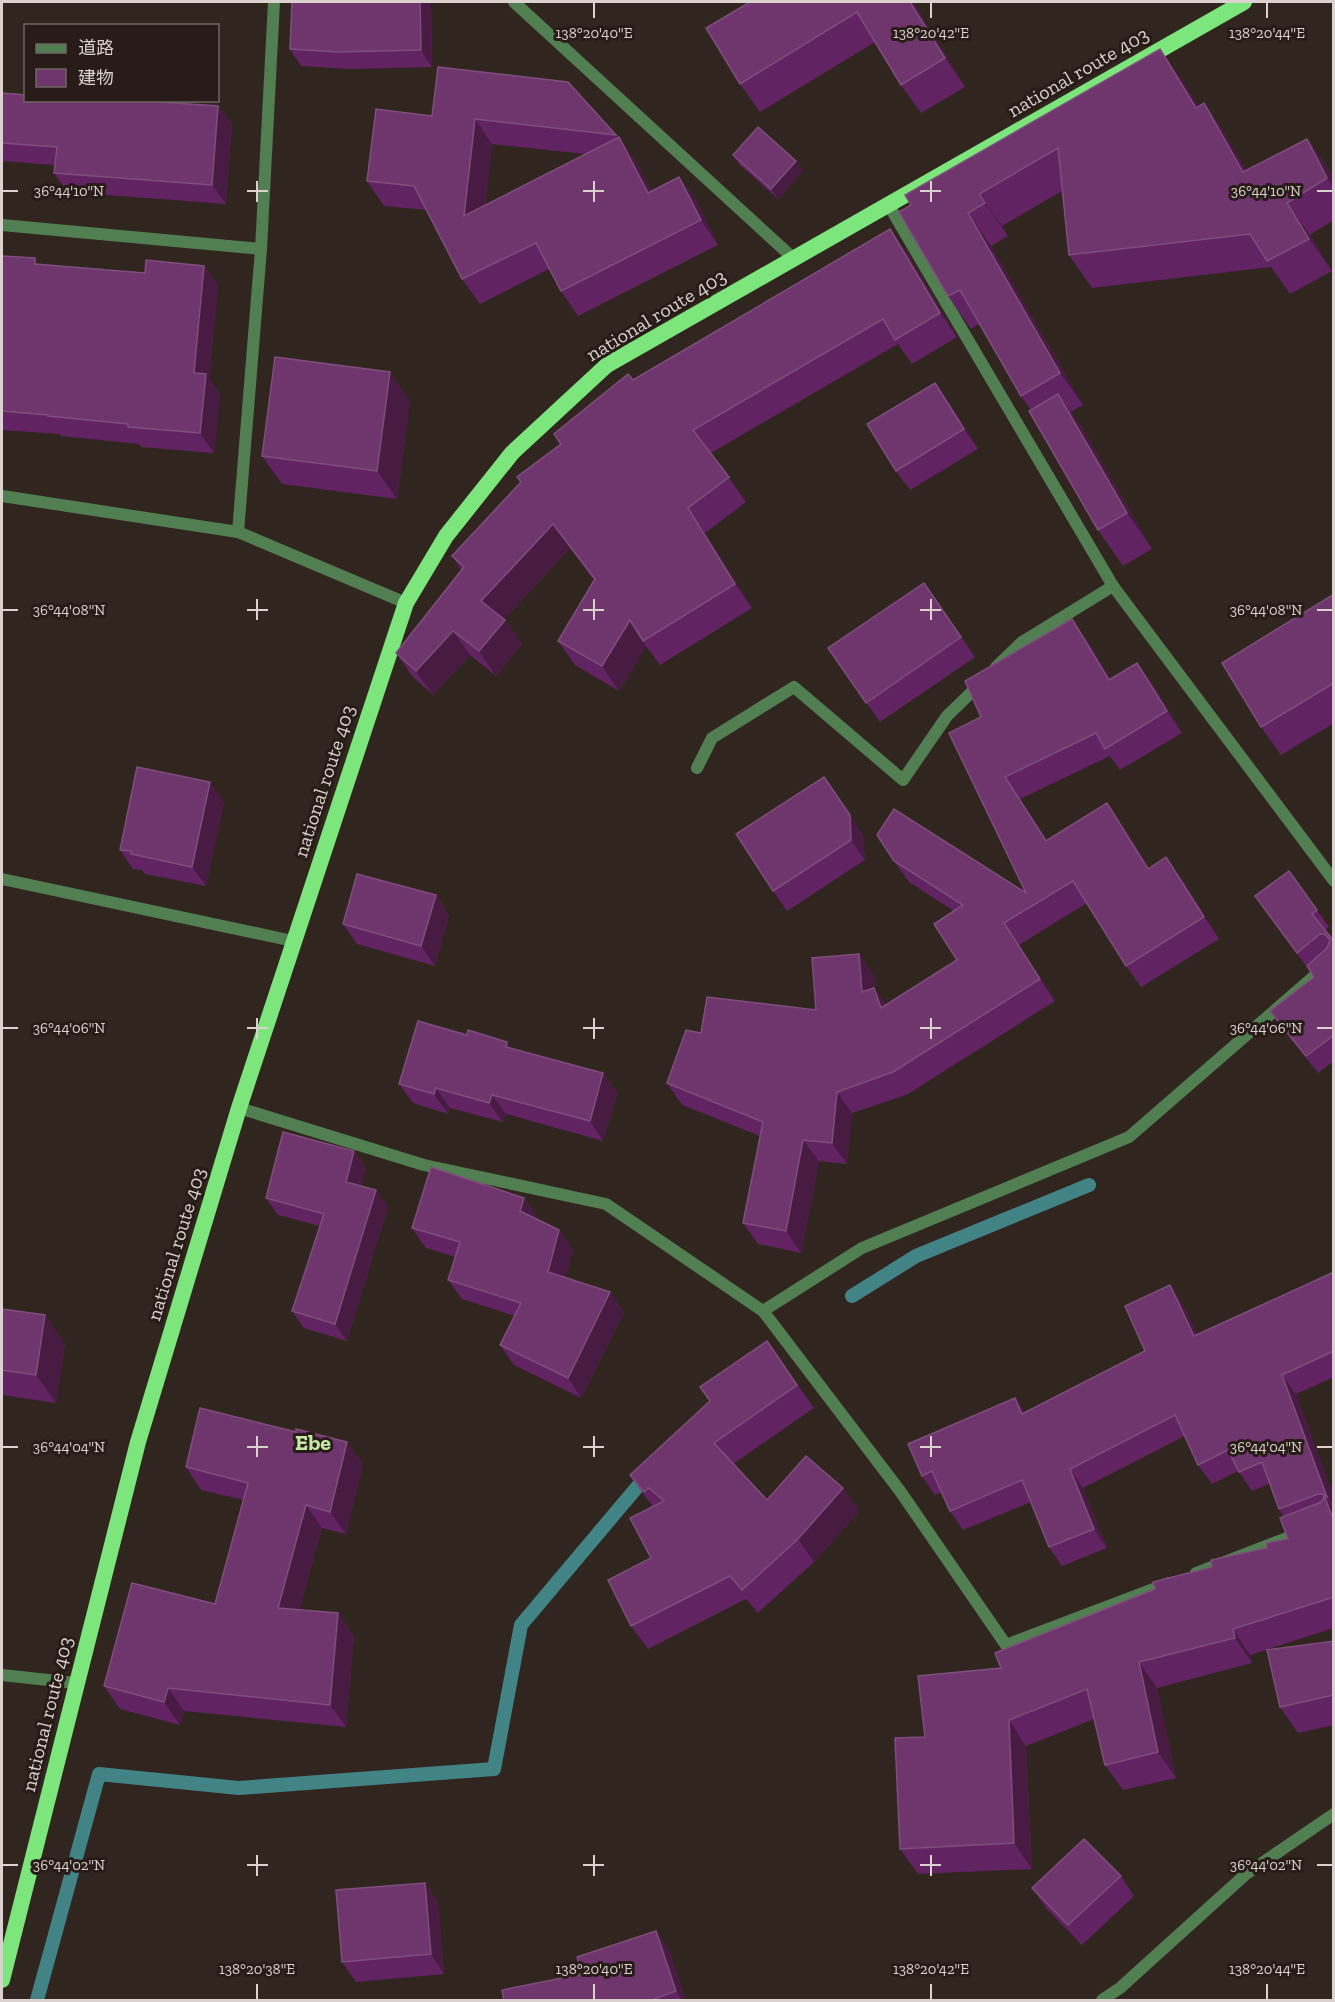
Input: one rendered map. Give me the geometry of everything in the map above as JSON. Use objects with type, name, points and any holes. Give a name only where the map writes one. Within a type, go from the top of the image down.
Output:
[{"type":"highway","name":"national route 403","points":[[2,1980],[138,1442],[239,1108],[406,603],[446,536],[512,453],[607,365],[1244,2]]},
{"type":"street","points":[[238,532],[261,249],[274,2]]},
{"type":"street","points":[[514,2],[793,258]]},
{"type":"street","points":[[888,204],[1113,586],[1334,881]]},
{"type":"street","points":[[2,225],[261,249]]},
{"type":"street","points":[[2,496],[238,532],[406,603]]},
{"type":"street","points":[[697,768],[712,738],[794,687],[903,780],[947,716],[1022,642],[1113,586]]},
{"type":"street","points":[[2,879],[293,941]]},
{"type":"street","points":[[763,1311],[861,1248],[1130,1137],[1334,959]]},
{"type":"street","points":[[239,1108],[424,1165],[606,1204],[763,1311],[900,1491],[1006,1645],[1314,1527]]},
{"type":"street","points":[[2,1675],[76,1683]]},
{"type":"street","points":[[1102,2001],[1120,1988],[1246,1874],[1334,1814]]},
{"type":"building","points":[[292,2],[420,2],[421,50],[337,52],[290,49]]},
{"type":"building","points":[[750,2],[910,2],[945,58],[901,85],[857,12],[740,84],[706,28]]},
{"type":"building","points":[[1160,49],[1196,108],[1204,103],[1243,172],[1307,139],[1327,178],[1287,203],[1309,239],[1267,261],[1250,234],[1069,255],[1058,148],[979,194],[985,203],[968,213],[1060,373],[1021,396],[960,290],[948,296],[899,212],[911,205],[905,195]]},
{"type":"building","points":[[438,67],[568,82],[616,135],[475,119],[464,216],[619,137],[648,193],[679,177],[701,220],[561,291],[536,243],[462,279],[414,186],[367,181],[376,109],[432,116]]},
{"type":"building","points":[[2,93],[24,95],[24,102],[161,102],[218,106],[212,185],[54,173],[57,147],[2,143]]},
{"type":"building","points":[[758,127],[796,161],[771,189],[733,155]]},
{"type":"building","points":[[890,229],[940,313],[895,340],[883,319],[693,430],[729,477],[688,508],[735,584],[643,641],[630,620],[602,666],[558,641],[595,579],[553,524],[481,601],[505,620],[479,651],[453,631],[416,671],[396,653],[464,567],[452,556],[521,482],[517,477],[561,444],[554,434],[628,374],[633,380]]},
{"type":"building","points":[[2,256],[35,258],[35,264],[145,273],[146,260],[204,266],[194,373],[206,374],[200,433],[128,427],[128,424],[2,411]]},
{"type":"building","points":[[275,357],[390,372],[377,471],[262,456]]},
{"type":"building","points":[[935,383],[964,429],[896,471],[867,424]]},
{"type":"building","points":[[1058,394],[1127,513],[1098,530],[1029,411]]},
{"type":"building","points":[[924,583],[961,637],[866,703],[828,648]]},
{"type":"building","points":[[1334,594],[1334,683],[1261,727],[1222,663]]},
{"type":"building","points":[[1072,619],[1109,680],[1137,663],[1167,711],[1105,749],[1096,733],[1005,777],[1046,841],[1107,803],[1148,869],[1166,857],[1204,917],[1126,966],[1073,881],[1004,923],[1040,979],[893,1072],[837,1092],[832,1143],[803,1140],[786,1231],[743,1223],[763,1122],[667,1083],[686,1030],[701,1033],[707,997],[816,1010],[812,958],[859,954],[862,992],[874,988],[881,1008],[957,960],[934,924],[963,905],[894,861],[877,835],[894,809],[1026,893],[949,733],[981,717],[965,681]]},
{"type":"building","points":[[137,767],[210,782],[192,867],[120,850]]},
{"type":"building","points":[[824,777],[850,815],[851,840],[773,891],[736,834]]},
{"type":"building","points":[[1289,871],[1317,910],[1312,914],[1334,941],[1334,1035],[1306,1056],[1270,1011],[1314,977],[1307,966],[1327,948],[1330,940],[1325,934],[1320,934],[1297,953],[1255,896]]},
{"type":"building","points":[[357,874],[436,895],[421,946],[343,924]]},
{"type":"building","points":[[418,1021],[467,1035],[468,1030],[507,1042],[506,1047],[603,1073],[590,1121],[492,1095],[489,1103],[436,1088],[434,1094],[399,1084]]},
{"type":"building","points":[[283,1132],[354,1151],[346,1182],[376,1190],[335,1324],[292,1311],[324,1214],[266,1198]]},
{"type":"building","points":[[431,1167],[524,1198],[520,1211],[559,1230],[548,1272],[610,1292],[568,1378],[500,1345],[521,1303],[448,1280],[460,1242],[412,1228]]},
{"type":"building","points":[[1334,1272],[1334,1351],[1282,1375],[1327,1497],[1318,1494],[1279,1509],[1262,1462],[1239,1472],[1228,1450],[1198,1465],[1175,1415],[1070,1469],[1094,1529],[1049,1547],[1022,1480],[950,1511],[932,1471],[922,1476],[908,1444],[1015,1398],[1022,1414],[1145,1351],[1125,1306],[1170,1285],[1194,1336]]},
{"type":"building","points":[[2,1309],[45,1315],[36,1375],[2,1370]]},
{"type":"building","points":[[767,1341],[797,1385],[714,1443],[767,1500],[806,1456],[843,1488],[798,1539],[742,1590],[730,1576],[631,1626],[608,1580],[651,1558],[630,1518],[664,1501],[649,1488],[644,1492],[630,1475],[710,1401],[700,1387]]},
{"type":"building","points":[[200,1408],[347,1442],[330,1512],[306,1505],[278,1608],[338,1613],[330,1705],[168,1688],[164,1702],[104,1686],[132,1583],[215,1604],[248,1483],[186,1467]]},
{"type":"building","points":[[1324,1495],[1332,1516],[1334,1515],[1334,1597],[1233,1629],[1235,1638],[1139,1662],[1158,1752],[1105,1765],[1087,1689],[1009,1720],[1014,1843],[900,1849],[895,1738],[925,1737],[918,1676],[1001,1668],[995,1653],[1155,1589],[1153,1582],[1212,1567],[1211,1560],[1267,1548],[1266,1543],[1288,1539],[1280,1518],[1319,1503],[1323,1500]]},
{"type":"building","points":[[1334,1641],[1334,1695],[1280,1707],[1267,1650]]},
{"type":"building","points":[[1084,1839],[1121,1876],[1068,1925],[1032,1888]]},
{"type":"building","points":[[425,1883],[431,1954],[342,1962],[336,1890]]},
{"type":"building","points":[[656,1931],[676,1991],[648,2001],[504,2001],[502,1990],[582,1974],[577,1957]]},
{"type":"waterway","points":[[852,1296],[916,1256],[1089,1185]]},
{"type":"waterway","points":[[37,2000],[99,1774],[239,1788],[494,1769],[521,1625],[649,1473]]},
{"type":"district","name":"Ebe","points":[[313,1442]]}]
